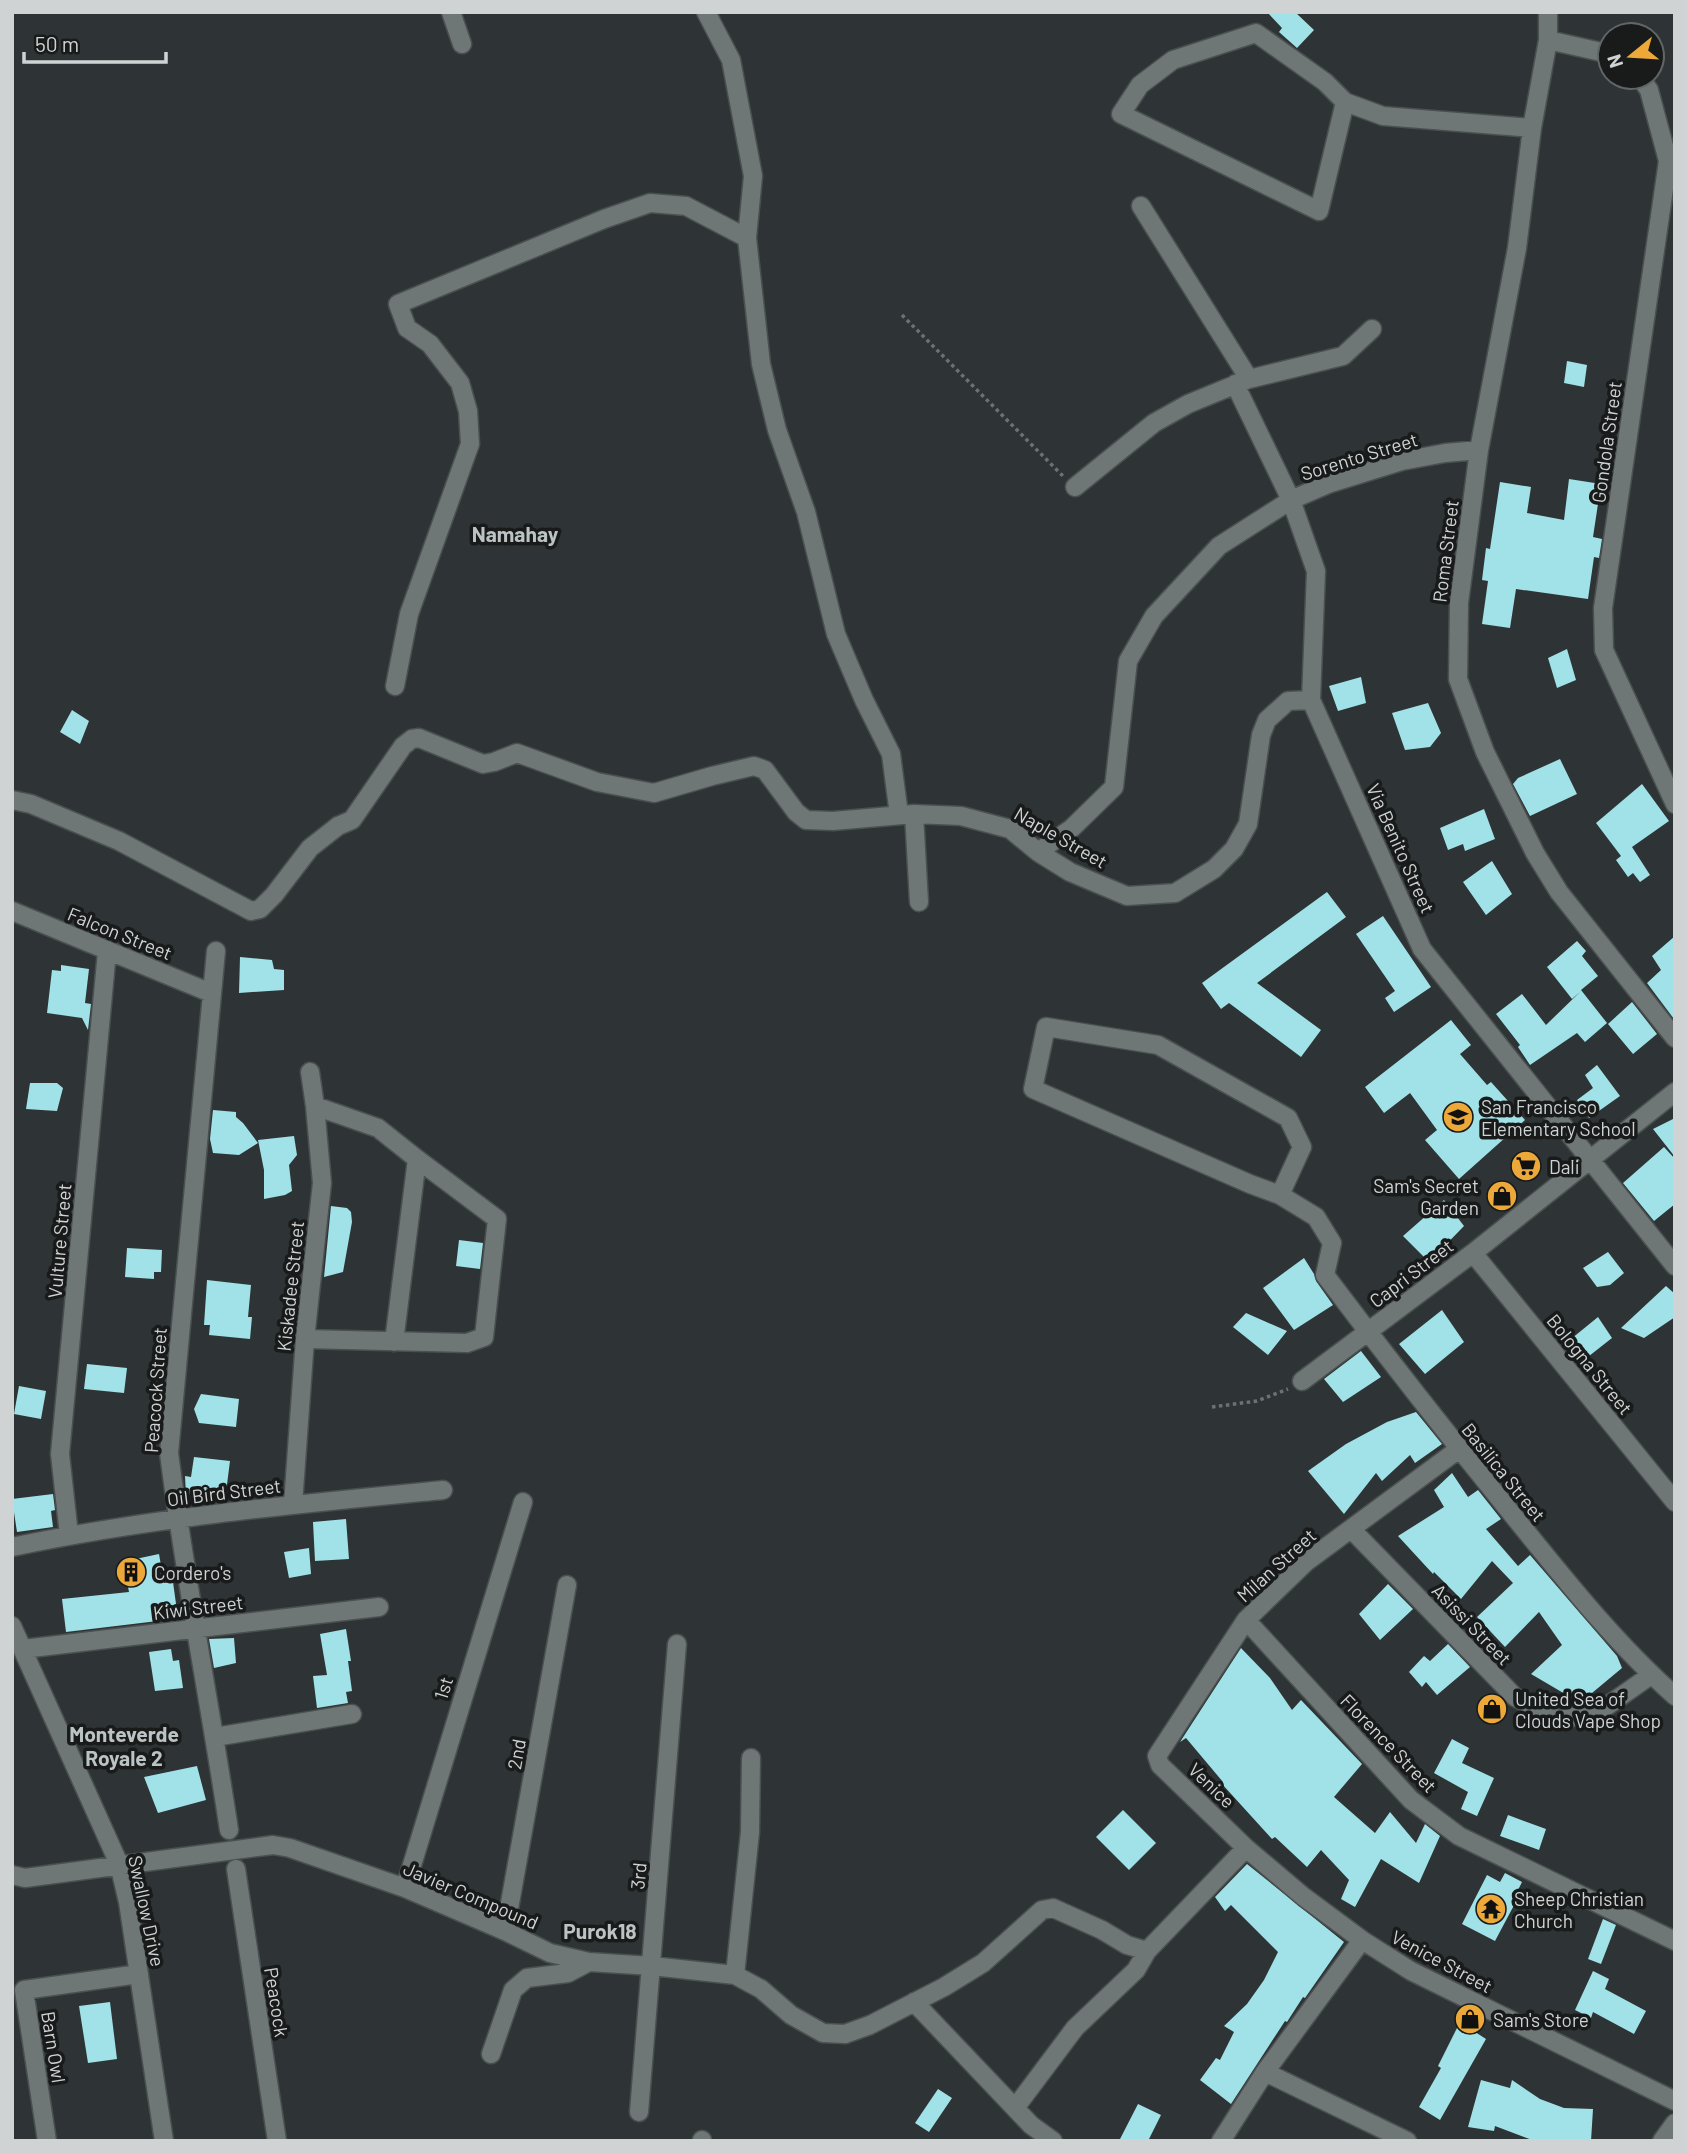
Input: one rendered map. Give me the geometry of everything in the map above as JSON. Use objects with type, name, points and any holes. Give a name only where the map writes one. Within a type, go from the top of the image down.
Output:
[{"type":"street","points":[[451,12],[462,44]]},
{"type":"street","points":[[706,12],[731,60],[753,176],[747,238],[761,364],[777,430],[806,512],[836,634],[891,754],[906,814],[919,902]]},
{"type":"street","name":"Roma Street","points":[[1548,12],[1548,40],[1532,128],[1517,248],[1479,450],[1459,603],[1458,679],[1485,752],[1535,853],[1559,892],[1675,1038]]},
{"type":"street","points":[[1345,102],[1319,211],[1121,114],[1140,85],[1173,60],[1256,33],[1325,82],[1345,102],[1383,116],[1532,128]]},
{"type":"street","points":[[1548,40],[1596,51]]},
{"type":"street","name":"Gondola Street","points":[[1649,91],[1668,161],[1603,608],[1604,650],[1675,804]]},
{"type":"street","points":[[395,686],[410,614],[470,444],[468,411],[460,383],[430,344],[407,328],[398,304],[604,219],[650,203],[686,206],[747,238]]},
{"type":"street","name":"Via Benito Street","points":[[1141,206],[1242,381],[1291,500],[1316,571],[1311,700],[1422,949],[1675,1266]]},
{"type":"street","points":[[1075,488],[1154,423],[1188,404],[1242,381],[1343,356],[1372,329]]},
{"type":"street","name":"Sorento Street","points":[[1038,852],[1072,828],[1114,787],[1128,661],[1154,616],[1219,546],[1291,500],[1328,484],[1402,461],[1479,450]]},
{"type":"street","name":"Naple Street","points":[[12,800],[31,804],[119,841],[251,911],[260,909],[274,895],[310,848],[338,826],[352,820],[403,746],[412,738],[419,738],[483,764],[517,753],[597,782],[654,793],[754,766],[765,770],[796,812],[806,820],[833,821],[906,814],[961,816],[1010,829],[1038,852],[1070,872],[1127,896],[1175,893],[1214,869],[1234,849],[1248,824],[1261,735],[1267,720],[1288,701],[1311,700]]},
{"type":"street","name":"Falcon Street","points":[[12,911],[211,993]]},
{"type":"street","name":"Vulture Street","points":[[69,1535],[60,1454],[107,951]]},
{"type":"street","name":"Peacock Street","points":[[216,951],[169,1452],[177,1518],[229,1830]]},
{"type":"street","name":"Basilica Street","points":[[1280,1195],[1302,1147],[1288,1118],[1157,1045],[1046,1027],[1032,1089],[1280,1195],[1316,1217],[1332,1243],[1325,1275],[1459,1449],[1572,1588],[1651,1675],[1675,1696]]},
{"type":"street","name":"Kiskadee Street","points":[[293,1504],[305,1339],[322,1183],[310,1072]]},
{"type":"street","name":"Capri Street","points":[[1302,1381],[1473,1252],[1675,1092]]},
{"type":"street","points":[[305,1339],[467,1343],[484,1337],[497,1219],[378,1128],[315,1106]]},
{"type":"street","points":[[394,1342],[417,1159]]},
{"type":"street","name":"Bologna Street","points":[[1473,1252],[1675,1502]]},
{"type":"street","name":"Milan Street","points":[[1160,1749],[1246,1620],[1306,1562],[1459,1449]]},
{"type":"street","name":"Oil Bird Street","points":[[12,1547],[177,1518],[443,1490]]},
{"type":"street","name":"1st","points":[[405,1888],[523,1502]]},
{"type":"street","name":"Asissi Street","points":[[1351,1529],[1515,1698],[1559,1720],[1600,1711],[1651,1675]]},
{"type":"street","name":"2nd","points":[[505,1931],[567,1585]]},
{"type":"street","name":"Kiwi Street","points":[[23,1649],[379,1608]]},
{"type":"street","name":"Florence Street","points":[[1246,1620],[1411,1800],[1459,1836],[1675,1941]]},
{"type":"street","name":"Swallow Drive","points":[[12,1626],[119,1864],[128,1902],[164,2141]]},
{"type":"street","name":"3rd","points":[[639,2112],[677,1644]]},
{"type":"street","points":[[215,1737],[352,1714]]},
{"type":"street","name":"Venice","points":[[1160,1749],[1157,1756],[1160,1765],[1246,1847]]},
{"type":"street","points":[[735,1975],[750,1832],[751,1759]]},
{"type":"street","name":"Javier Compound","points":[[12,1875],[25,1878],[273,1845],[290,1848],[405,1888],[550,1952],[589,1962],[735,1975],[761,1989],[791,2015],[823,2033],[845,2034],[870,2025],[944,1987],[984,1962],[1041,1910],[1053,1908],[1128,1945],[1147,1951]]},
{"type":"street","points":[[1015,2108],[1076,2028],[1136,1970],[1147,1951],[1246,1847]]},
{"type":"street","name":"Venice Street","points":[[1246,1847],[1304,1898],[1411,1971],[1675,2101]]},
{"type":"street","name":"Peacock","points":[[236,1869],[277,2141]]},
{"type":"street","points":[[1221,2141],[1265,2072],[1362,1940]]},
{"type":"street","points":[[491,2054],[513,1990],[527,1978],[568,1973],[589,1962]]},
{"type":"street","name":"Barn Owl","points":[[47,2141],[18,1991],[139,1974]]},
{"type":"street","points":[[914,2002],[1031,2125],[1053,2141]]},
{"type":"street","points":[[1265,2072],[1406,2141]]},
{"type":"street","points":[[1662,2141],[1675,2123]]},
{"type":"path","points":[[902,315],[1075,488]]},
{"type":"path","points":[[1212,1408],[1257,1401],[1302,1381]]},
{"type":"building","points":[[1267,12],[1295,12],[1314,30],[1297,48],[1279,32],[1282,28]]},
{"type":"building","points":[[1567,361],[1587,365],[1584,387],[1564,383]]},
{"type":"building","points":[[1569,479],[1601,484],[1593,537],[1602,539],[1599,558],[1594,557],[1588,599],[1516,589],[1510,628],[1482,624],[1488,581],[1482,580],[1486,548],[1490,549],[1500,482],[1531,487],[1527,513],[1564,520]]},
{"type":"building","points":[[1567,649],[1576,680],[1557,688],[1548,658]]},
{"type":"building","points":[[1361,677],[1366,703],[1338,711],[1329,686]]},
{"type":"building","points":[[1428,703],[1441,733],[1430,747],[1405,750],[1392,713]]},
{"type":"building","points":[[72,710],[89,721],[80,744],[60,732]]},
{"type":"building","points":[[1560,759],[1577,794],[1530,816],[1513,784],[1518,778]]},
{"type":"building","points":[[1642,784],[1669,821],[1632,847],[1650,875],[1640,882],[1633,873],[1628,877],[1616,860],[1621,856],[1596,823]]},
{"type":"building","points":[[1484,809],[1495,839],[1465,851],[1463,844],[1448,850],[1440,828]]},
{"type":"building","points":[[1492,861],[1512,894],[1486,915],[1463,882]]},
{"type":"building","points":[[1327,892],[1346,917],[1257,983],[1321,1030],[1301,1057],[1229,1003],[1221,1009],[1202,983]]},
{"type":"building","points":[[1383,916],[1431,987],[1394,1012],[1385,998],[1395,991],[1356,934]]},
{"type":"building","points":[[1675,936],[1674,1019],[1647,983],[1661,970],[1652,956]]},
{"type":"building","points":[[1577,941],[1586,951],[1582,956],[1598,976],[1581,990],[1607,1023],[1585,1042],[1577,1033],[1530,1065],[1518,1047],[1520,1045],[1496,1014],[1522,994],[1546,1025],[1581,991],[1572,999],[1547,967]]},
{"type":"building","points":[[240,957],[272,960],[274,969],[284,970],[284,990],[239,993]]},
{"type":"building","points":[[61,965],[89,969],[85,1003],[91,1004],[88,1030],[82,1018],[47,1013],[52,970],[61,971]]},
{"type":"building","points":[[1632,1002],[1657,1034],[1633,1054],[1608,1024]]},
{"type":"building","points":[[1451,1020],[1471,1045],[1460,1054],[1487,1085],[1491,1082],[1525,1120],[1459,1179],[1425,1140],[1437,1130],[1410,1093],[1384,1113],[1365,1087]]},
{"type":"building","points":[[1597,1065],[1620,1096],[1589,1118],[1577,1100],[1593,1088],[1585,1075]]},
{"type":"building","points":[[30,1083],[57,1083],[63,1088],[57,1111],[26,1109]]},
{"type":"building","points":[[213,1110],[236,1112],[236,1117],[258,1143],[239,1155],[213,1153],[210,1139]]},
{"type":"building","points":[[1675,1118],[1675,1157],[1653,1129]]},
{"type":"building","points":[[294,1136],[297,1155],[289,1165],[292,1191],[264,1199],[264,1170],[258,1140]]},
{"type":"building","points":[[1664,1147],[1675,1159],[1675,1204],[1654,1221],[1623,1183]]},
{"type":"building","points":[[1444,1200],[1464,1226],[1429,1262],[1403,1236]]},
{"type":"building","points":[[331,1206],[347,1208],[351,1212],[352,1222],[343,1272],[324,1277]]},
{"type":"building","points":[[459,1240],[483,1243],[480,1269],[456,1266]]},
{"type":"building","points":[[127,1248],[162,1250],[161,1272],[154,1272],[154,1279],[125,1277]]},
{"type":"building","points":[[1608,1252],[1624,1273],[1610,1285],[1597,1287],[1583,1268]]},
{"type":"building","points":[[1304,1258],[1333,1305],[1294,1330],[1263,1288]]},
{"type":"building","points":[[207,1280],[251,1285],[248,1317],[252,1317],[250,1339],[209,1335],[210,1325],[204,1325]]},
{"type":"building","points":[[1666,1286],[1675,1294],[1675,1317],[1644,1338],[1621,1328]]},
{"type":"building","points":[[1442,1310],[1464,1342],[1425,1374],[1399,1344]]},
{"type":"building","points":[[1246,1313],[1287,1331],[1268,1355],[1233,1327]]},
{"type":"building","points":[[1598,1317],[1612,1338],[1584,1360],[1571,1339]]},
{"type":"building","points":[[1361,1351],[1381,1377],[1343,1402],[1324,1379]]},
{"type":"building","points":[[87,1364],[127,1368],[124,1393],[84,1389]]},
{"type":"building","points":[[19,1386],[46,1391],[41,1419],[14,1414]]},
{"type":"building","points":[[201,1394],[239,1399],[236,1427],[199,1423],[194,1409]]},
{"type":"building","points":[[1416,1412],[1442,1444],[1415,1463],[1410,1455],[1382,1481],[1376,1473],[1344,1514],[1308,1471],[1346,1444],[1387,1422]]},
{"type":"building","points":[[194,1457],[230,1461],[225,1500],[186,1496],[185,1476],[191,1477]]},
{"type":"building","points":[[1452,1473],[1468,1497],[1478,1490],[1501,1519],[1486,1529],[1518,1566],[1530,1555],[1617,1656],[1622,1668],[1592,1693],[1593,1701],[1577,1701],[1531,1674],[1562,1645],[1539,1612],[1505,1647],[1477,1617],[1513,1583],[1492,1561],[1461,1599],[1434,1572],[1433,1574],[1398,1536],[1444,1507],[1434,1490]]},
{"type":"building","points":[[53,1494],[53,1527],[17,1532],[12,1499]]},
{"type":"building","points":[[346,1519],[349,1559],[315,1561],[313,1522]]},
{"type":"building","points":[[309,1548],[311,1574],[289,1578],[284,1552]]},
{"type":"building","points":[[159,1554],[164,1583],[173,1582],[177,1611],[165,1612],[166,1620],[66,1632],[62,1599],[129,1592],[124,1566],[127,1566],[126,1561]]},
{"type":"building","points":[[1388,1584],[1413,1609],[1380,1640],[1359,1614]]},
{"type":"building","points":[[346,1629],[352,1691],[346,1692],[348,1703],[317,1708],[313,1676],[327,1675],[320,1634]]},
{"type":"building","points":[[234,1638],[236,1663],[214,1668],[209,1639]]},
{"type":"building","points":[[1448,1644],[1470,1667],[1437,1695],[1426,1682],[1422,1687],[1409,1672],[1424,1656],[1430,1661]]},
{"type":"building","points":[[1241,1648],[1270,1678],[1292,1710],[1301,1700],[1362,1764],[1334,1797],[1375,1833],[1390,1812],[1416,1843],[1425,1824],[1440,1836],[1419,1883],[1381,1859],[1355,1907],[1341,1899],[1349,1880],[1321,1850],[1307,1867],[1275,1837],[1272,1839],[1222,1784],[1186,1738],[1180,1742]]},
{"type":"building","points":[[171,1649],[173,1661],[179,1660],[183,1688],[155,1691],[149,1652]]},
{"type":"building","points":[[1452,1739],[1469,1748],[1462,1763],[1494,1778],[1477,1816],[1461,1809],[1468,1792],[1434,1773]]},
{"type":"building","points":[[197,1766],[206,1800],[158,1813],[144,1777]]},
{"type":"building","points":[[1123,1810],[1156,1843],[1129,1870],[1096,1837]]},
{"type":"building","points":[[1508,1815],[1546,1829],[1539,1850],[1500,1836]]},
{"type":"building","points":[[1247,1864],[1344,1942],[1305,1998],[1303,1997],[1287,2022],[1285,2021],[1231,2104],[1200,2080],[1216,2058],[1220,2060],[1234,2032],[1224,2026],[1247,2004],[1264,1980],[1278,1952],[1231,1905],[1225,1911],[1215,1897]]},
{"type":"building","name":"Sheep Christian Church","points":[[1505,1873],[1522,1882],[1517,1892],[1520,1894],[1495,1941],[1462,1924],[1487,1875],[1500,1882]]},
{"type":"building","points":[[1603,1919],[1616,1925],[1601,1964],[1588,1959]]},
{"type":"building","points":[[1593,1971],[1609,1979],[1605,1989],[1646,2011],[1634,2034],[1593,2012],[1591,2018],[1575,2010]]},
{"type":"building","points":[[110,2002],[117,2059],[88,2063],[79,2006]]},
{"type":"building","points":[[1465,2012],[1478,2019],[1472,2030],[1486,2039],[1440,2120],[1419,2107],[1441,2068],[1438,2066]]},
{"type":"building","points":[[1481,2080],[1510,2088],[1512,2080],[1540,2099],[1564,2108],[1593,2109],[1591,2141],[1535,2141],[1495,2126],[1494,2131],[1468,2127]]},
{"type":"building","points":[[938,2089],[952,2098],[929,2132],[915,2123]]},
{"type":"building","points":[[1138,2104],[1161,2115],[1148,2141],[1119,2141]]},
{"type":"place","name":"San Francisco Elementary School","points":[[1458,1117]]},
{"type":"place","name":"Dali","points":[[1526,1166]]},
{"type":"place","name":"Sam's Secret Garden","points":[[1502,1196]]},
{"type":"place","name":"Cordero's","points":[[131,1572]]},
{"type":"place","name":"United Sea of Clouds Vape Shop","points":[[1492,1709]]},
{"type":"place","name":"Sheep Christian Church","points":[[1491,1909]]},
{"type":"place","name":"Sam's Store","points":[[1470,2019]]},
{"type":"district","name":"Namahay","points":[[515,533]]},
{"type":"district","name":"Monteverde Royale 2","points":[[124,1745]]},
{"type":"district","name":"Purok18","points":[[600,1930]]}]
